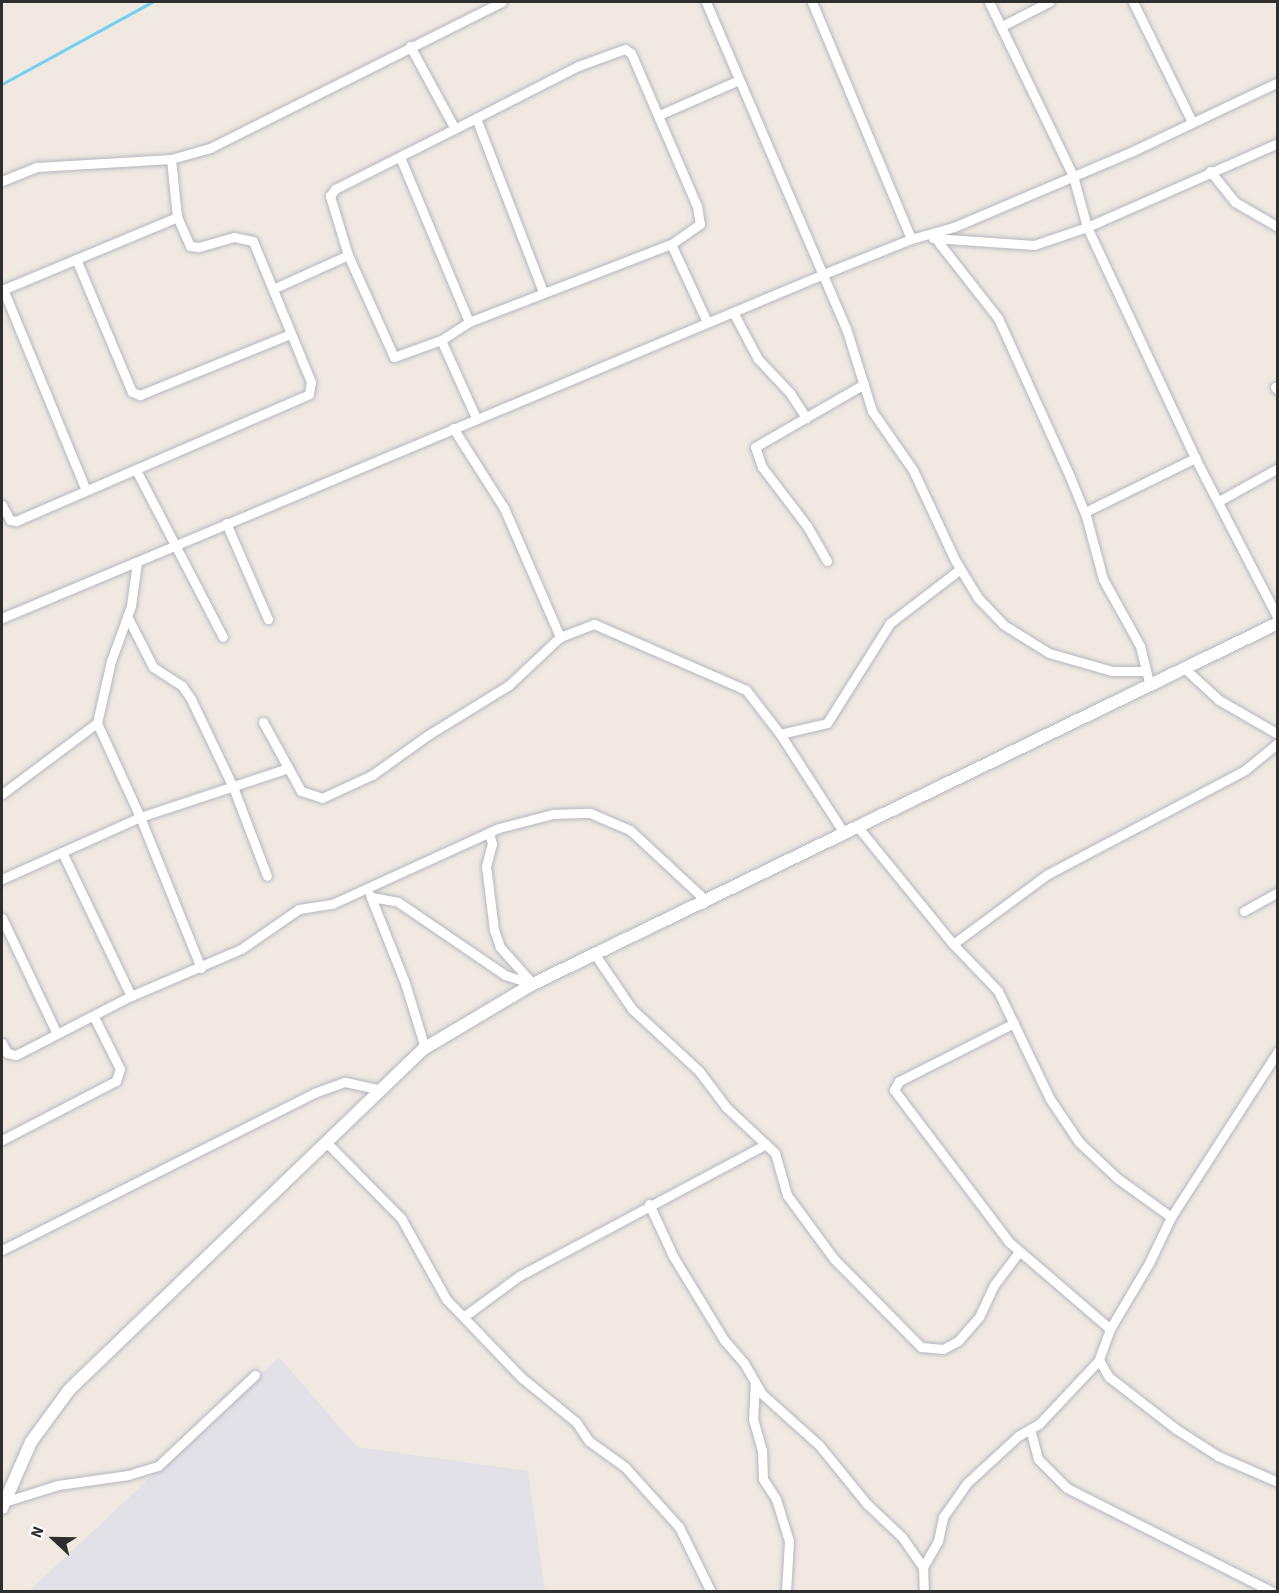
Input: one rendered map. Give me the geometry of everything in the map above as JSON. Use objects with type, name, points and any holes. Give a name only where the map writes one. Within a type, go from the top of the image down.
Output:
[{"type":"street","points":[[2,181],[37,167],[171,159],[210,148],[501,2]]},
{"type":"street","points":[[706,2],[849,337],[872,411],[919,480],[960,569],[989,612],[1025,639],[1049,653],[1112,671],[1143,671]]},
{"type":"street","points":[[812,2],[911,239]]},
{"type":"street","points":[[989,2],[1073,176],[1087,227],[1195,458],[1278,618]]},
{"type":"street","points":[[1002,26],[1049,2]]},
{"type":"street","points":[[1133,2],[1192,122]]},
{"type":"street","points":[[410,46],[455,129]]},
{"type":"street","points":[[622,48],[631,53],[700,215],[696,230],[671,244],[469,322],[441,340],[394,357],[348,255],[330,195],[335,189],[455,129],[578,66],[622,48]]},
{"type":"street","points":[[659,115],[739,80]]},
{"type":"street","points":[[932,238],[1278,82]]},
{"type":"street","points":[[476,118],[543,292]]},
{"type":"street","points":[[2,618],[476,418],[911,239],[932,238],[1034,245],[1087,227],[1278,143]]},
{"type":"street","points":[[400,157],[469,322]]},
{"type":"street","points":[[2,505],[10,520],[16,521],[85,488],[136,470],[309,394],[311,382],[290,334],[275,288],[253,241],[234,237],[198,247],[190,246],[177,217],[171,159]]},
{"type":"street","points":[[1210,171],[1235,202],[1278,227]]},
{"type":"street","points":[[85,488],[2,290],[177,217]]},
{"type":"street","points":[[932,238],[998,318],[1085,512],[1103,579],[1140,646],[1143,671],[1149,683]]},
{"type":"street","points":[[671,244],[707,322]]},
{"type":"street","points":[[275,288],[348,255]]},
{"type":"street","points":[[76,259],[132,392],[140,395],[290,334]]},
{"type":"street","points":[[733,312],[758,359],[790,393],[806,418]]},
{"type":"street","points":[[441,340],[476,418]]},
{"type":"street","points":[[827,561],[755,452],[758,443],[864,384]]},
{"type":"street","points":[[453,428],[504,508],[560,637]]},
{"type":"street","points":[[1085,512],[1195,458]]},
{"type":"street","points":[[1219,501],[1278,468]]},
{"type":"street","points":[[136,470],[223,637]]},
{"type":"street","points":[[226,523],[268,619]]},
{"type":"street","points":[[136,562],[127,616],[111,661],[97,723],[140,818],[201,968]]},
{"type":"street","points":[[780,734],[827,723],[890,623],[960,569]]},
{"type":"street","points":[[127,616],[153,667],[182,686],[191,699],[233,787],[267,876]]},
{"type":"street","points":[[4,1504],[31,1442],[69,1390],[425,1047],[533,984],[596,956],[1149,683],[1278,623]]},
{"type":"street","points":[[263,722],[288,768],[306,795],[322,798],[372,775],[428,735],[509,685],[560,637],[594,624],[732,681],[746,690],[780,734],[843,833]]},
{"type":"street","points":[[1183,667],[1219,700],[1278,734]]},
{"type":"street","points":[[2,794],[97,723]]},
{"type":"street","points":[[953,944],[1048,874],[1236,776],[1278,743]]},
{"type":"street","points":[[2,879],[140,818],[288,768]]},
{"type":"street","points":[[2,1043],[7,1053],[16,1055],[131,996],[242,949],[288,914],[332,904],[489,832],[553,814],[573,812],[604,818],[630,830],[700,895],[703,904]]},
{"type":"street","points":[[857,826],[953,944],[998,991],[1050,1099],[1079,1142],[1117,1178],[1171,1217]]},
{"type":"street","points":[[489,832],[492,844],[486,866],[494,930],[500,947],[533,984]]},
{"type":"street","points":[[62,852],[131,996]]},
{"type":"street","points":[[367,888],[405,982],[425,1047]]},
{"type":"street","points":[[1244,911],[1278,892]]},
{"type":"street","points":[[371,897],[398,902],[505,975],[533,984]]},
{"type":"street","points":[[2,918],[57,1034]]},
{"type":"street","points":[[596,956],[632,1009],[699,1071],[726,1107],[766,1144],[781,1164],[787,1195],[834,1259],[921,1347],[943,1349],[958,1341],[979,1317],[994,1285],[1019,1252]]},
{"type":"street","points":[[2,1140],[116,1081],[120,1069],[94,1017]]},
{"type":"street","points":[[1014,1023],[899,1081],[894,1090],[1019,1252],[1110,1329]]},
{"type":"street","points":[[924,1592],[923,1567],[938,1541],[951,1503],[967,1483],[1030,1429],[1099,1360],[1110,1329],[1149,1263],[1171,1217],[1278,1051]]},
{"type":"street","points":[[2,1250],[314,1093],[345,1082],[379,1089]]},
{"type":"street","points":[[326,1142],[401,1218],[446,1299],[466,1316],[522,1378],[576,1422],[596,1448],[625,1467],[679,1527],[711,1592]]},
{"type":"street","points":[[466,1316],[519,1276],[601,1236],[649,1204],[766,1144]]},
{"type":"street","points":[[649,1204],[673,1256],[724,1340],[761,1393],[819,1445],[867,1504],[902,1537],[923,1567]]},
{"type":"street","points":[[1099,1360],[1109,1377],[1176,1429],[1218,1455],[1278,1482]]},
{"type":"street","points":[[4,1504],[58,1485],[128,1475],[158,1466],[255,1375]]},
{"type":"street","points":[[755,1382],[753,1419],[762,1450],[763,1479],[776,1498],[789,1541],[786,1592]]},
{"type":"street","points":[[1030,1429],[1038,1459],[1067,1488],[1273,1592]]},
{"type":"shaded area","points":[[279,1357],[357,1447],[528,1471],[545,1591],[28,1592]]},
{"type":"waterway","points":[[2,84],[152,2]]}]
